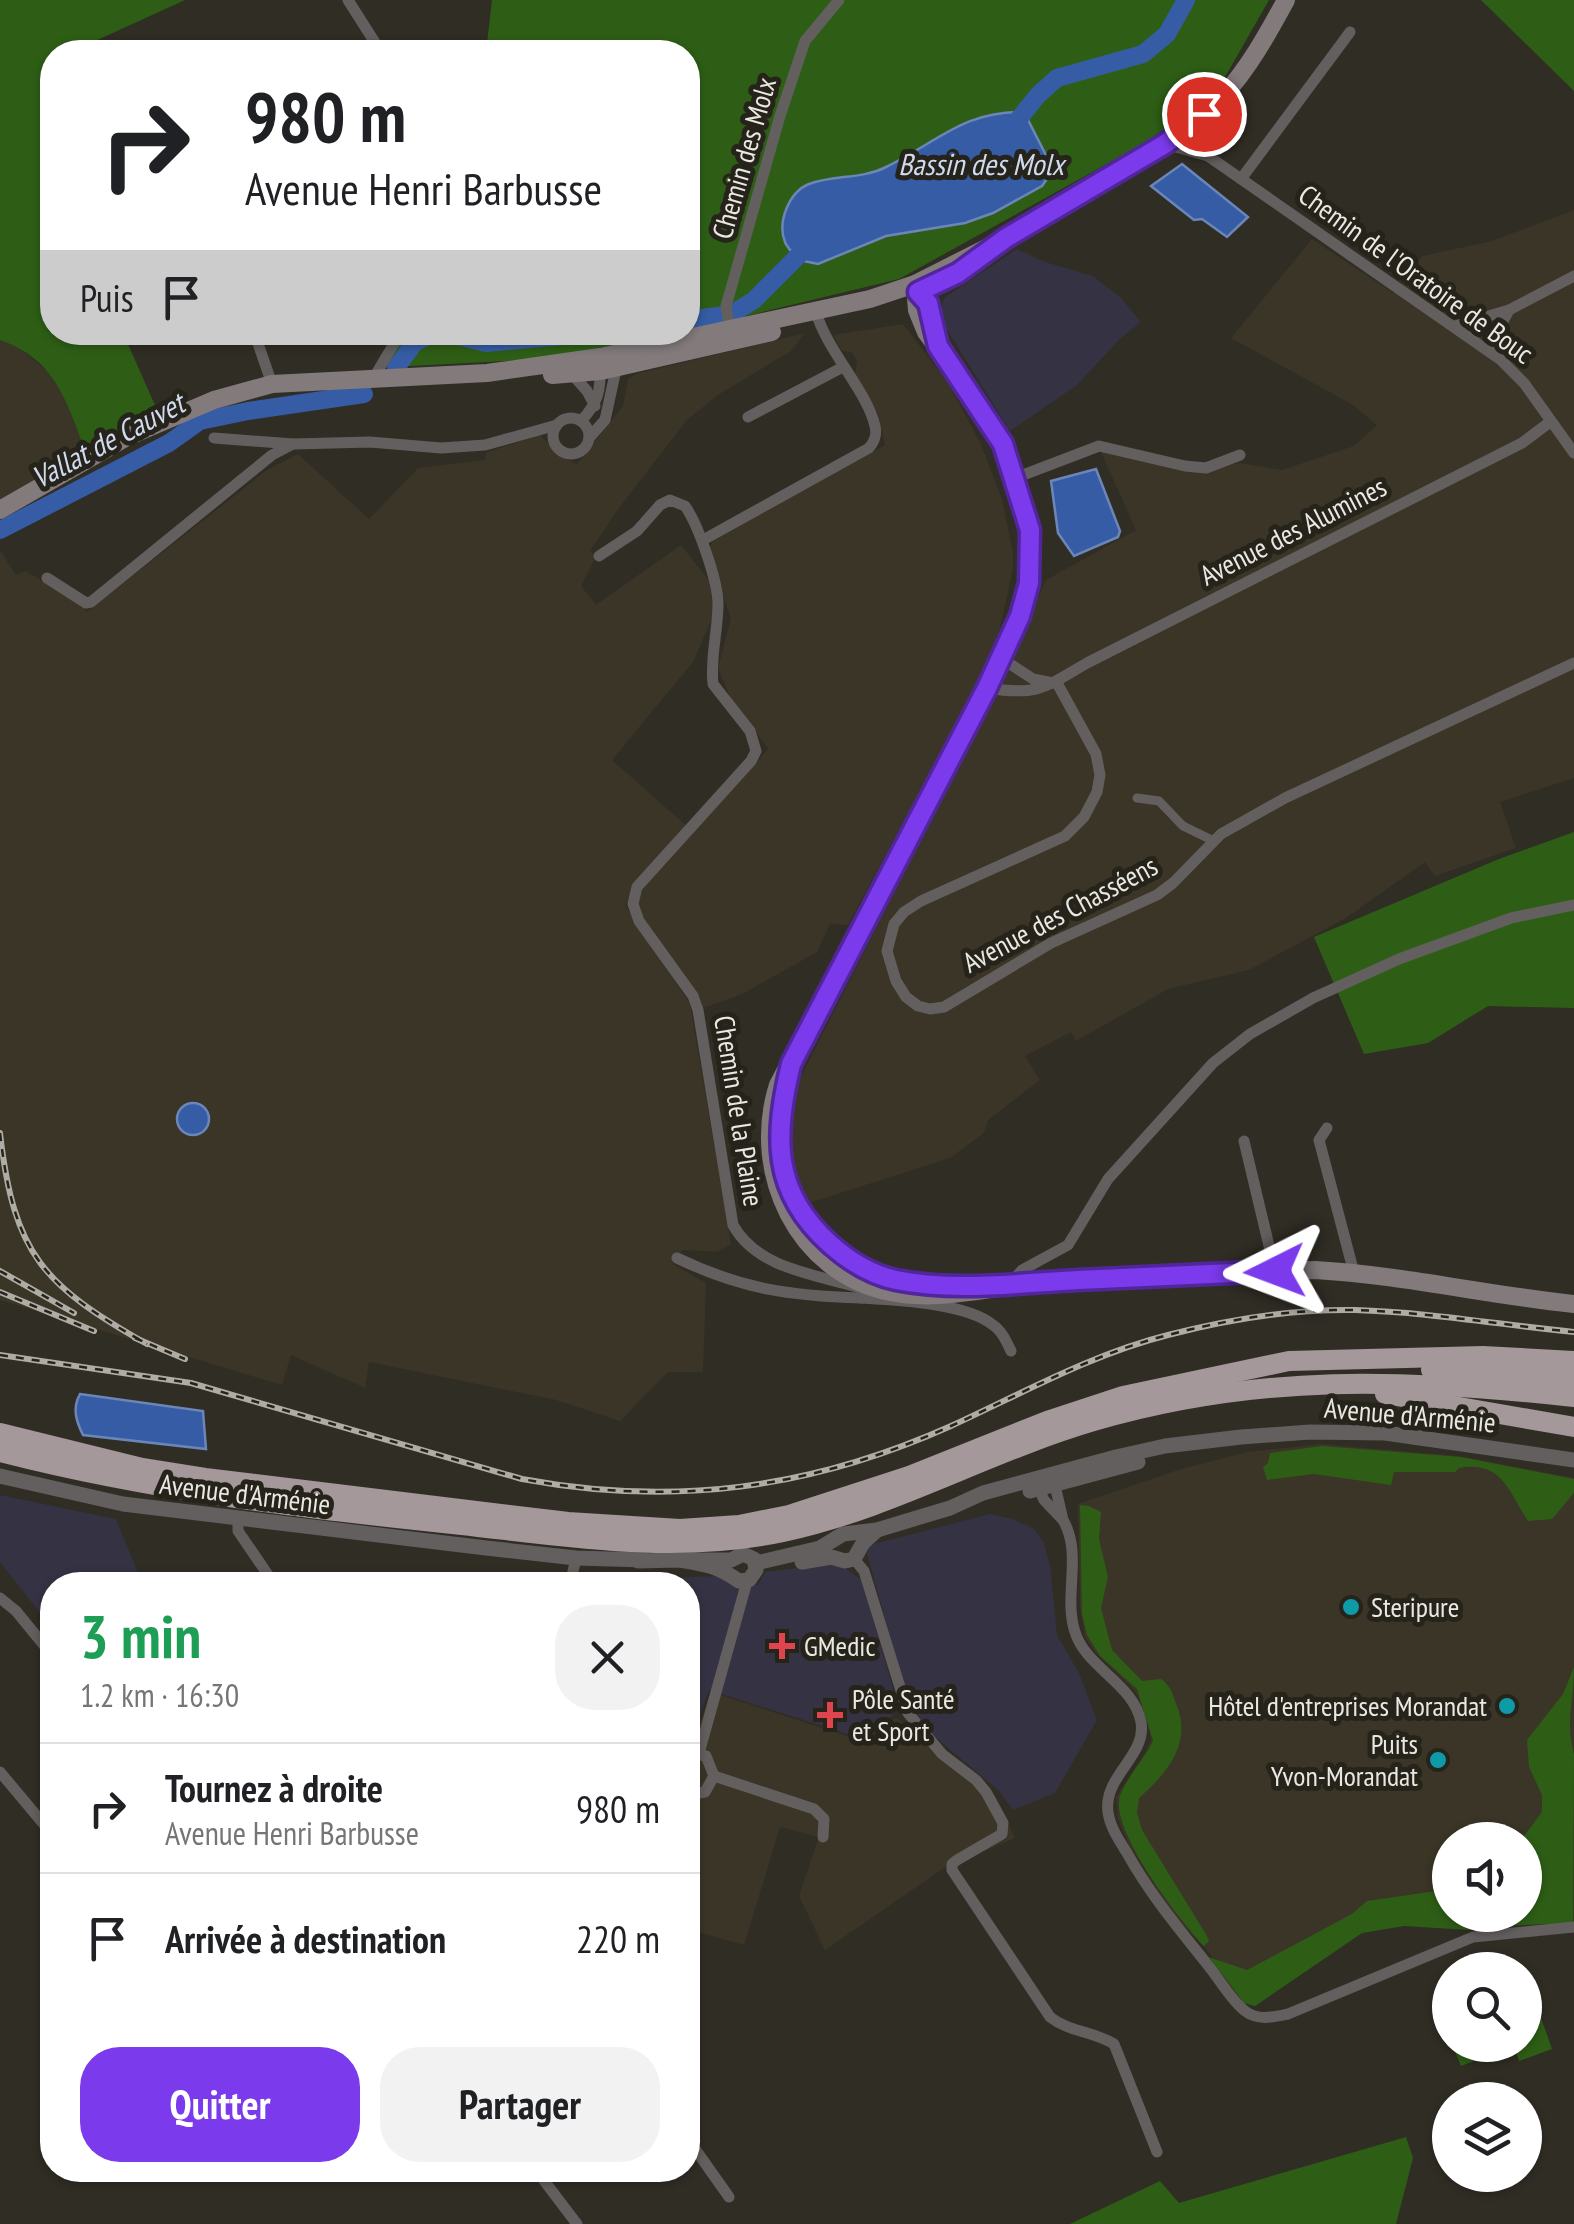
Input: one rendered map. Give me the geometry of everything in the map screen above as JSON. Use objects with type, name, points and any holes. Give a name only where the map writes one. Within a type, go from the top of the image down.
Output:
[{"type":"highway","points":[[0,1432],[142,1468],[205,1478],[551,1520],[680,1529],[739,1525],[788,1516],[909,1476],[1090,1406],[1289,1361],[1482,1356],[1574,1361]]},
{"type":"highway","points":[[1226,1373],[1360,1366],[1574,1380]]},
{"type":"highway","points":[[0,1452],[118,1480],[401,1519],[615,1542],[713,1542],[782,1532],[848,1515],[1092,1422],[1195,1396],[1300,1383],[1371,1382],[1443,1384],[1574,1397]]},
{"type":"highway","points":[[1243,1390],[1402,1396],[1574,1427]]},
{"type":"main road","points":[[700,334],[729,325],[817,318],[958,273],[1006,238],[1165,144],[1204,114],[1243,72],[1286,0]]},
{"type":"main road","points":[[916,288],[917,310],[926,332],[1003,444],[1030,530],[1029,583],[1020,616],[987,688],[778,1086],[768,1129],[780,1202],[807,1242],[829,1262],[865,1285],[896,1293],[928,1295],[1009,1286],[1275,1271],[1354,1273],[1574,1304]]},
{"type":"main road","points":[[487,373],[572,374],[664,345]]},
{"type":"main road","points":[[0,510],[127,437],[214,400],[272,384],[487,373],[609,362]]},
{"type":"street","points":[[348,0],[374,40]]},
{"type":"street","name":"Chemin des Molx","points":[[729,325],[780,116],[804,41],[839,0]]},
{"type":"street","points":[[1241,178],[1350,32]]},
{"type":"street","points":[[1204,114],[1200,136],[1208,156]]},
{"type":"street","name":"Chemin de l'Oratoire de Bouc","points":[[1165,144],[1208,156],[1488,350],[1524,383],[1574,453]]},
{"type":"street","points":[[1455,326],[1509,310],[1574,276]]},
{"type":"street","points":[[1488,350],[1509,310]]},
{"type":"street","points":[[599,556],[637,532],[660,505],[670,500],[685,506],[703,540],[869,448],[876,440],[870,412],[817,318]]},
{"type":"street","points":[[258,345],[272,384]]},
{"type":"street","points":[[373,379],[393,345]]},
{"type":"street","points":[[581,421],[595,406],[609,362]]},
{"type":"street","points":[[557,425],[554,440],[563,452],[579,452],[605,420],[609,362]]},
{"type":"street","points":[[748,417],[843,367]]},
{"type":"street","points":[[572,374],[595,406]]},
{"type":"street","points":[[214,438],[441,448],[484,445],[571,418],[588,428],[589,438]]},
{"type":"street","name":"Avenue des Alumines","points":[[987,688],[1026,693],[1057,683],[1089,662],[1522,443],[1550,422]]},
{"type":"street","points":[[47,578],[86,603],[91,602],[272,455],[293,444]]},
{"type":"street","points":[[1016,478],[1099,446],[1158,462],[1195,467],[1224,463],[1240,456]]},
{"type":"street","name":"Chemin de la Plaine","points":[[703,540],[702,550],[718,598],[713,684],[750,731],[756,751],[752,761],[637,888],[633,904],[639,922],[693,996],[733,1225],[740,1238],[750,1250],[770,1260],[865,1285]]},
{"type":"street","points":[[1001,658],[1033,679],[1057,683]]},
{"type":"street","name":"Avenue des Chasséens","points":[[1057,683],[1096,754],[1098,792],[1084,817],[1065,836],[904,912],[894,924],[887,951],[896,981],[906,997],[918,1006],[944,1007],[1051,943],[1157,894],[1181,876],[1214,841],[1297,792],[1574,663]]},
{"type":"street","points":[[1137,798],[1159,801],[1182,826],[1214,841]]},
{"type":"street","points":[[1009,1286],[1022,1270],[1068,1245],[1108,1179],[1213,1063],[1250,1034],[1312,998],[1399,958],[1511,918],[1574,905]]},
{"type":"street","points":[[1327,1128],[1319,1140],[1354,1273]]},
{"type":"street","points":[[1244,1141],[1275,1271]]},
{"type":"street","points":[[677,1258],[754,1289],[806,1296],[865,1285],[980,1316],[1000,1331],[1011,1350]]},
{"type":"street","name":"Avenue d'Arménie","points":[[756,1567],[848,1548],[877,1530],[950,1508],[1204,1442],[1310,1432],[1385,1433],[1574,1460]]},
{"type":"street","name":"Avenue d'Arménie","points":[[1551,1455],[1574,1450]]},
{"type":"street","name":"Avenue d'Arménie","points":[[0,1476],[123,1504],[576,1561],[679,1560],[730,1566]]},
{"type":"street","points":[[1054,1479],[1072,1546],[1075,1632],[1141,1718],[1142,1732],[1136,1749],[1114,1779],[1108,1796],[1112,1828],[1150,1895],[1244,2011],[1257,2017],[1288,2014],[1472,1937],[1574,1927]]},
{"type":"street","points":[[1036,1484],[1063,1520]]},
{"type":"street","points":[[238,1518],[238,1531],[264,1572]]},
{"type":"street","points":[[848,1548],[864,1571],[908,1713],[942,1754],[976,1780],[1003,1823],[1002,1834],[957,1860],[952,1870],[1050,2017],[1061,2026],[1100,2036],[1114,2044],[1157,2152]]},
{"type":"street","points":[[742,1554],[756,1567],[752,1578],[743,1582],[732,1578],[730,1566],[742,1554]]},
{"type":"street","points":[[573,1572],[576,1561]]},
{"type":"street","points":[[700,1734],[746,1585]]},
{"type":"street","points":[[0,1598],[40,1640]]},
{"type":"street","points":[[700,1756],[711,1762],[714,1776],[705,1792],[700,1793]]},
{"type":"street","points":[[0,1773],[40,1820]]},
{"type":"street","points":[[714,1776],[814,1809],[824,1819],[823,1837]]},
{"type":"street","points":[[700,2156],[729,2197]]},
{"type":"street","points":[[545,2182],[576,2224]]},
{"type":"shaded area","points":[[1574,210],[1574,778],[1500,802],[1516,848],[1435,876],[1425,862],[1346,918],[1249,970],[1168,989],[1076,1041],[1071,1032],[1025,1056],[1040,1080],[988,1120],[984,1133],[950,1158],[806,1204],[791,1168],[786,1131],[796,1086],[988,708],[1046,580],[1136,530],[1100,450],[1181,470],[1239,463],[1282,470],[1354,446],[1377,425],[1353,405],[1231,338],[1312,239],[1393,293],[1422,256],[1492,241]]},
{"type":"shaded area","points":[[1017,249],[1093,276],[1121,298],[1141,322],[1077,385],[1010,431],[939,317],[944,298]]},
{"type":"shaded area","points":[[903,324],[948,383],[980,442],[1002,499],[1013,569],[1000,628],[988,663],[848,925],[830,924],[817,952],[742,994],[701,1009],[642,919],[638,905],[643,888],[768,749],[730,697],[718,668],[731,618],[708,555],[709,548],[713,541],[885,445],[878,414],[855,375],[857,361],[852,352],[842,351],[833,335]]},
{"type":"shaded area","points":[[805,333],[791,351],[718,395],[687,420],[590,551],[596,557],[581,586],[596,605],[681,545],[712,584],[715,612],[693,662],[612,760],[690,829],[625,905],[690,1004],[731,1244],[717,1252],[682,1250],[673,1264],[706,1283],[703,1372],[668,1372],[620,1421],[556,1400],[369,1362],[365,1388],[291,1355],[282,1385],[0,1300],[0,550],[16,575],[26,571],[87,612],[267,470],[298,454],[369,519],[418,468],[484,460],[487,452],[540,435],[562,457],[577,464],[623,406],[628,379],[636,374]]},
{"type":"shaded area","points":[[0,340],[17,346],[58,380],[86,452],[0,500]]},
{"type":"shaded area","points":[[1321,1444],[1459,1456],[1574,1478],[1574,1922],[1542,1920],[1542,1822],[1432,1822],[1432,1915],[1369,1912],[1247,1970],[1213,1957],[1172,1913],[1128,1843],[1118,1819],[1116,1797],[1151,1739],[1135,1691],[1085,1637],[1080,1608],[1078,1504],[1181,1469],[1248,1452]]},
{"type":"shaded area","points":[[0,1495],[116,1519],[138,1572],[40,1572],[40,1613],[0,1562]]},
{"type":"shaded area","points":[[990,1514],[1034,1529],[1043,1541],[1050,1565],[1057,1635],[1079,1673],[1097,1720],[1055,1793],[1013,1810],[998,1790],[927,1730],[907,1697],[867,1554],[870,1545]]},
{"type":"shaded area","points":[[836,1563],[861,1579],[899,1709],[867,1740],[709,1690],[700,1716],[700,1577],[720,1576],[739,1585],[758,1585],[765,1572]]},
{"type":"shaded area","points":[[711,1692],[869,1743],[896,1718],[917,1730],[996,1798],[1015,1838],[944,1868],[825,1950],[799,1896],[819,1837],[780,1827],[744,1945],[700,1932],[700,1723]]},
{"type":"green space","points":[[0,0],[185,0],[97,40],[40,40],[40,345],[128,345],[158,412],[86,452],[65,400],[47,371],[35,359],[0,340]]},
{"type":"green space","points":[[492,0],[1269,0],[1217,91],[1143,144],[899,279],[700,327],[700,40],[487,40]]},
{"type":"green space","points":[[1481,0],[1574,0],[1574,91]]},
{"type":"green space","points":[[387,345],[614,345],[543,359],[374,368]]},
{"type":"green space","points":[[1574,832],[1574,1008],[1488,1006],[1428,1043],[1364,1054],[1314,937],[1499,859]]},
{"type":"green space","points":[[1322,1446],[1461,1457],[1574,1479],[1574,1493],[1552,1519],[1528,1521],[1503,1481],[1486,1469],[1474,1467],[1455,1472],[1394,1472],[1391,1485],[1314,1474],[1267,1480],[1263,1467],[1270,1453]]},
{"type":"green space","points":[[1080,1505],[1101,1512],[1099,1539],[1108,1577],[1101,1608],[1112,1650],[1142,1681],[1164,1682],[1181,1720],[1174,1758],[1139,1798],[1137,1813],[1142,1830],[1207,1936],[1209,1941],[1204,1946],[1151,1877],[1121,1817],[1120,1795],[1153,1741],[1137,1689],[1100,1656],[1087,1635],[1082,1614]]},
{"type":"green space","points":[[1574,1667],[1570,1721],[1574,1755],[1573,1923],[1542,1924],[1542,1822],[1534,1822],[1542,1812],[1542,1795],[1529,1767],[1527,1740],[1563,1694]]},
{"type":"green space","points":[[1432,1892],[1432,1928],[1404,1926],[1362,1933],[1255,2006],[1244,2003],[1209,1957],[1247,1970],[1352,1914],[1367,1901]]},
{"type":"green space","points":[[1542,2021],[1552,2049],[1542,2053]]},
{"type":"green space","points":[[1406,2137],[1413,2158],[1396,2224],[1070,2224],[1160,2181],[1179,2203]]},
{"type":"water","name":"Bassin des Molx","points":[[1024,112],[1051,165],[1051,173],[1042,186],[993,213],[965,223],[886,236],[818,264],[799,260],[786,244],[786,208],[809,184],[875,171],[967,123]]},
{"type":"water","points":[[1182,164],[1248,217],[1227,237],[1202,219],[1194,220],[1151,186]]},
{"type":"water","points":[[1096,469],[1120,531],[1118,537],[1074,556],[1058,533],[1051,481]]},
{"type":"water","points":[[193,1103],[204,1108],[209,1119],[204,1130],[193,1135],[182,1130],[177,1119],[182,1108]]},
{"type":"water","points":[[80,1394],[203,1411],[206,1449],[83,1435],[76,1415]]},
{"type":"waterway","name":"Vallat de Cauvet","points":[[1010,130],[1057,78],[1143,54],[1167,34],[1186,0]]},
{"type":"waterway","name":"Vallat de Cauvet","points":[[700,318],[732,314],[754,300],[811,243]]},
{"type":"waterway","name":"Vallat de Cauvet","points":[[396,368],[413,345]]},
{"type":"waterway","name":"Vallat de Cauvet","points":[[0,530],[169,443],[200,421],[364,394]]},
{"type":"railway","points":[[0,1133],[14,1209],[40,1262],[82,1303],[147,1344]]},
{"type":"railway","points":[[0,1271],[74,1313]]},
{"type":"railway","points":[[0,1292],[94,1331]]},
{"type":"railway","points":[[0,1355],[191,1383],[522,1479],[578,1487],[687,1491],[741,1487],[846,1465],[951,1426],[1112,1353],[1168,1335],[1237,1320],[1284,1313],[1355,1310],[1574,1332]]},
{"type":"railway","points":[[135,1338],[185,1359]]},
{"type":"place","name":"Steripure","points":[[1351,1607]]},
{"type":"place","name":"GMedic","points":[[782,1646]]},
{"type":"place","name":"Hôtel d'entreprises Morandat","points":[[1507,1706]]},
{"type":"place","name":"Pôle Santé et Sport","points":[[830,1715]]},
{"type":"place","name":"Puits Yvon-Morandat","points":[[1438,1760]]},
{"type":"route","points":[[1204,114],[1165,144],[1006,238],[958,273],[918,292],[928,303],[938,346],[1003,444],[1030,530],[1029,583],[1010,642],[791,1064],[778,1128],[784,1177],[801,1211],[838,1250],[878,1275],[928,1283],[1009,1286],[1275,1271]]}]
